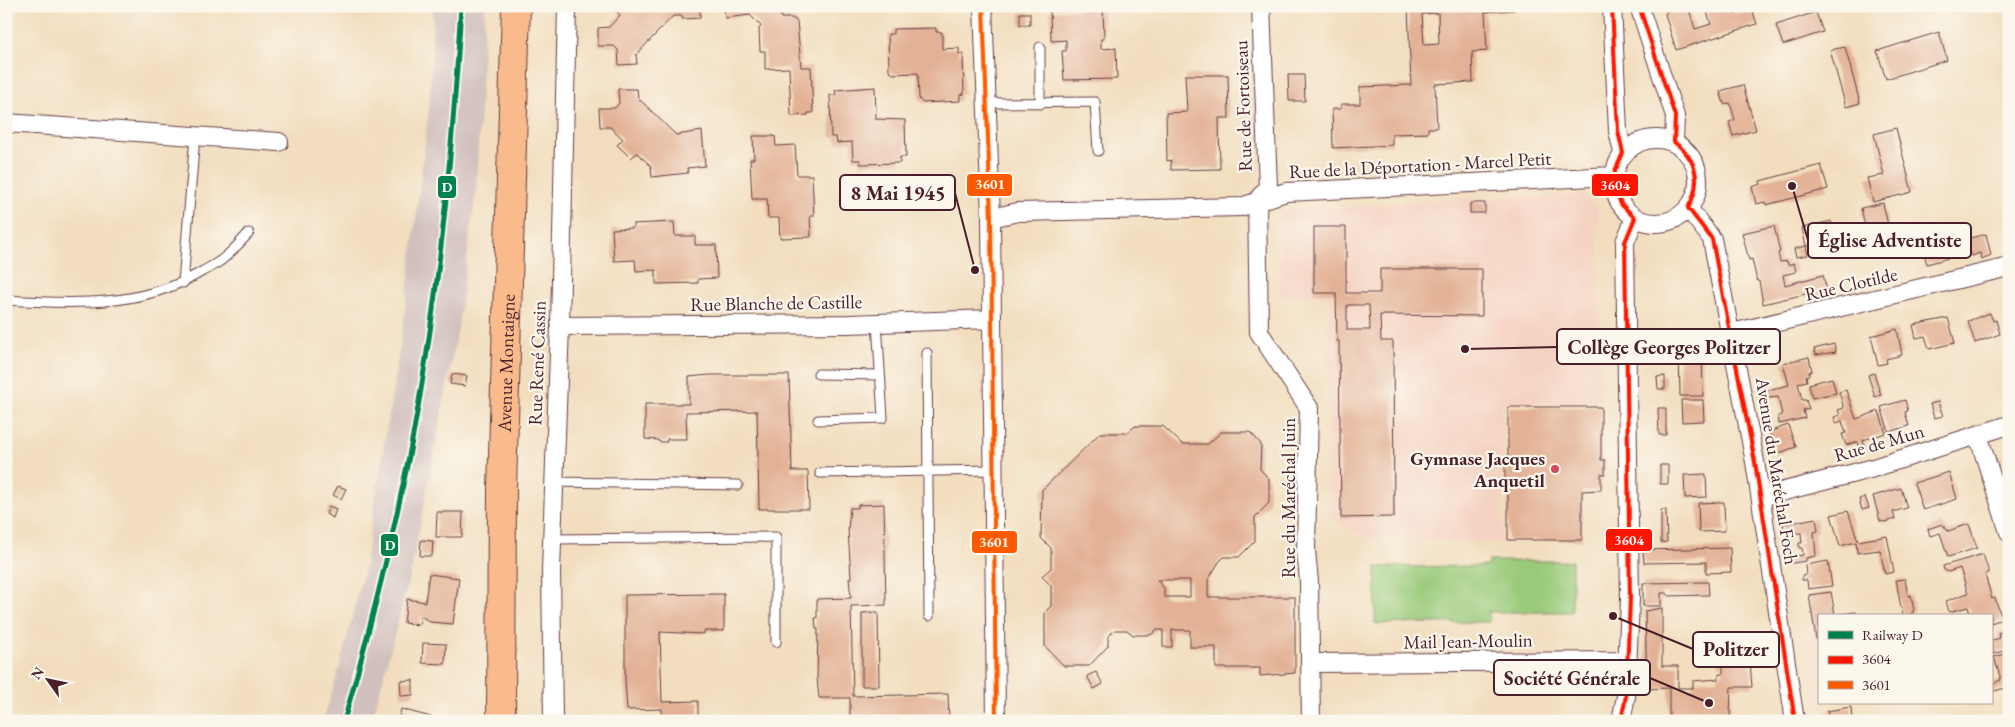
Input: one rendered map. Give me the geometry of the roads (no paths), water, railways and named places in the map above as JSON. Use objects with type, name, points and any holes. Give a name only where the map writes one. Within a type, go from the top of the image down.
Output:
[{"type":"main road","name":"Avenue Montaigne","points":[[501,721],[502,489],[516,6]]},
{"type":"street","name":"Rue René Cassin","points":[[553,721],[552,539],[560,326],[567,6]]},
{"type":"street","points":[[983,6],[991,218],[996,721]]},
{"type":"street","name":"Rue de Fortoiseau","points":[[1257,201],[1268,187],[1261,6]]},
{"type":"street","points":[[1624,153],[1618,131],[1613,13],[1642,7],[1675,116],[1674,142]]},
{"type":"street","points":[[6,122],[279,142]]},
{"type":"street","points":[[1661,138],[1674,142],[1685,149],[1697,172],[1698,185],[1695,197],[1688,208],[1669,221],[1646,222],[1635,218],[1625,210],[1618,200],[1614,189],[1613,176],[1616,164],[1634,144],[1647,139],[1661,138]]},
{"type":"street","name":"Rue de la Déportation - Marcel Petit","points":[[991,218],[1018,212],[1241,206],[1286,192],[1613,176]]},
{"type":"street","name":"Rue du Maréchal Juin","points":[[1257,201],[1259,332],[1310,408],[1306,550],[1309,582],[1311,721]]},
{"type":"street","name":"Avenue du Maréchal Foch","points":[[1688,208],[1712,239],[1732,333],[1761,497],[1795,721]]},
{"type":"street","points":[[1621,721],[1626,696],[1630,537],[1625,242],[1635,218]]},
{"type":"street","name":"Rue Clotilde","points":[[1732,333],[2009,266]]},
{"type":"street","name":"Rue Blanche de Castille","points":[[560,326],[992,319]]},
{"type":"street","name":"Rue de Mun","points":[[1761,497],[1870,469],[2009,425]]},
{"type":"street","points":[[1978,435],[2009,532]]},
{"type":"street","name":"Mail Jean-Moulin","points":[[1310,663],[1627,661]]},
{"type":"lane","points":[[1040,47],[1040,104]]},
{"type":"lane","points":[[986,103],[1095,102],[1098,151]]},
{"type":"lane","points":[[183,283],[195,136]]},
{"type":"lane","points":[[6,300],[64,304],[106,303],[148,296],[183,283],[225,258],[249,233]]},
{"type":"lane","points":[[818,420],[883,418],[877,322]]},
{"type":"lane","points":[[928,353],[929,616]]},
{"type":"lane","points":[[818,374],[880,375]]},
{"type":"lane","points":[[820,473],[993,470]]},
{"type":"lane","points":[[554,482],[738,485]]},
{"type":"lane","points":[[552,539],[776,538],[776,642]]},
{"type":"rail line","name":"D","points":[[344,721],[387,556],[419,400],[436,288],[448,176],[461,6]]},
{"type":"place","name":"Église Adventiste","points":[[1792,186]]},
{"type":"place","name":"8 Mai 1945","points":[[975,270]]},
{"type":"place","name":"Collège Georges Politzer","points":[[1465,349]]},
{"type":"place","name":"Gymnase Jacques Anquetil","points":[[1555,469]]},
{"type":"place","name":"Politzer","points":[[1613,616]]},
{"type":"place","name":"Société Générale","points":[[1709,703]]}]
